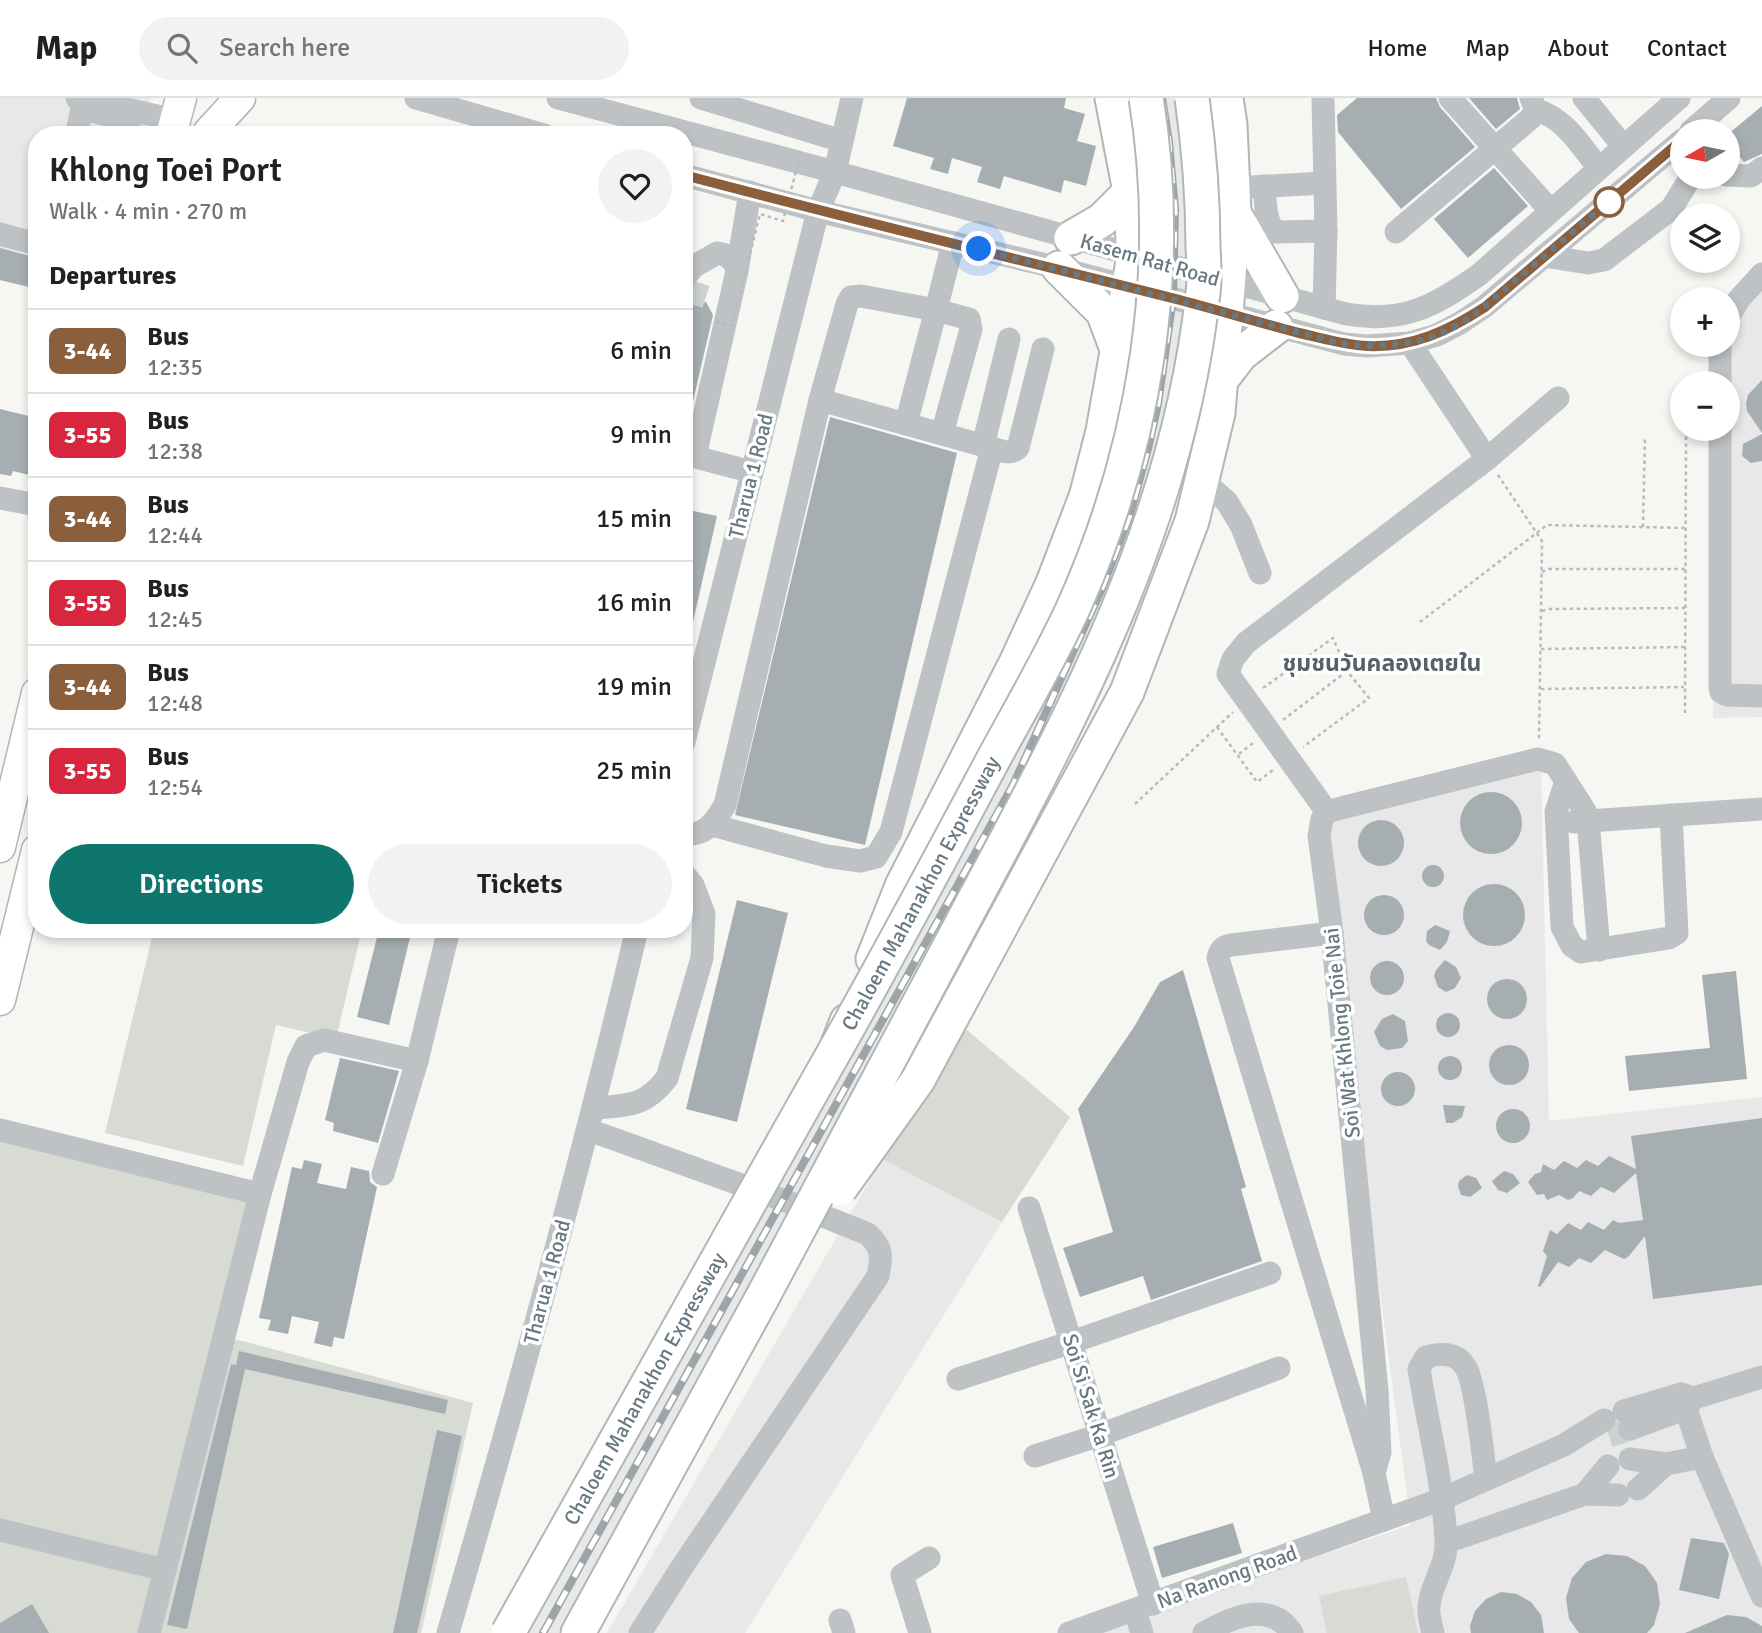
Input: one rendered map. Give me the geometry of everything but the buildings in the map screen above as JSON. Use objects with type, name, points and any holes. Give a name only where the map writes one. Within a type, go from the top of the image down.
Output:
[{"type":"highway","points":[[837,1047],[902,886],[1016,663],[1053,583],[1086,497],[1103,431],[1132,272],[1130,192],[1112,98]]},
{"type":"highway","name":"Chaloem Mahanakhon Expressway","points":[[508,1633],[896,943],[1074,605],[1110,515],[1136,416],[1149,347],[1156,281],[1154,152],[1146,98]]},
{"type":"highway","points":[[578,1633],[762,1298],[1058,742],[1110,633],[1147,540],[1179,435],[1204,290],[1200,151],[1192,98]]},
{"type":"highway","points":[[1221,380],[1279,312],[1244,196],[1226,98]]},
{"type":"highway","points":[[1071,238],[1102,220],[1130,192]]},
{"type":"highway","points":[[762,1298],[918,1080],[1127,692],[1192,521],[1218,413],[1229,298],[1244,196]]},
{"type":"highway","points":[[1059,268],[1103,312],[1118,352]]},
{"type":"main road","points":[[210,126],[218,98]]},
{"type":"main road","points":[[215,126],[240,98]]},
{"type":"main road","points":[[0,847],[28,730]]},
{"type":"main road","points":[[0,1000],[28,886]]},
{"type":"street","points":[[76,98],[176,112]]},
{"type":"street","points":[[416,98],[514,126]]},
{"type":"street","name":"Kasem Rat Road","points":[[558,98],[663,126]]},
{"type":"street","points":[[701,98],[842,141]]},
{"type":"street","name":"Tharua 1 Road","points":[[693,705],[818,211],[835,172],[852,98]]},
{"type":"street","points":[[1323,98],[1326,230],[1324,308]]},
{"type":"street","points":[[1450,98],[1550,210]]},
{"type":"street","points":[[1584,98],[1623,146]]},
{"type":"street","name":"Kasem Rat Road","points":[[693,134],[1071,238],[1132,272],[1279,312],[1324,308],[1368,318],[1396,317],[1441,301],[1480,274],[1679,98]]},
{"type":"street","points":[[1705,119],[1729,98]]},
{"type":"street","points":[[1396,232],[1531,118],[1533,104],[1561,122],[1598,167]]},
{"type":"street","points":[[78,126],[82,109],[130,120],[128,126]]},
{"type":"street","name":"Kasem Rat Road","points":[[693,176],[818,211],[1059,268],[1132,272],[1279,312],[1344,344],[1367,346],[1410,343],[1437,335],[1460,323],[1485,307],[1670,153]]},
{"type":"street","points":[[1740,176],[1751,176],[1762,168]]},
{"type":"street","points":[[1244,196],[1324,183]]},
{"type":"street","points":[[1544,256],[1588,263],[1604,260],[1671,209],[1684,189]]},
{"type":"street","points":[[693,440],[720,308],[737,271],[750,192]]},
{"type":"street","points":[[1244,196],[1268,219],[1276,232],[1326,230]]},
{"type":"street","points":[[0,234],[28,242]]},
{"type":"street","points":[[906,424],[953,243]]},
{"type":"street","points":[[693,267],[717,253],[729,256],[737,271]]},
{"type":"street","points":[[1740,298],[1762,274]]},
{"type":"street","points":[[693,834],[712,825],[725,805],[820,400],[851,297],[861,296],[969,319],[971,324],[942,435]]},
{"type":"street","points":[[712,825],[826,856],[860,861],[876,857],[884,846],[891,832],[987,447],[1009,339]]},
{"type":"street","points":[[1410,343],[1488,459]]},
{"type":"street","points":[[820,400],[1007,453],[1013,452],[1018,448],[1043,349]]},
{"type":"street","points":[[1558,398],[1488,459],[1245,643],[1233,659],[1228,674],[1327,812],[1538,759],[1555,764],[1588,820],[1599,950]]},
{"type":"street","points":[[1720,441],[1720,688],[1721,692],[1727,695],[1762,696]]},
{"type":"street","points":[[693,456],[752,472]]},
{"type":"street","points":[[1202,480],[1227,502],[1241,525],[1260,573]]},
{"type":"street","points":[[0,498],[28,503]]},
{"type":"street","points":[[1566,781],[1556,813],[1562,927],[1572,946],[1581,952],[1669,939],[1677,933],[1671,815]]},
{"type":"street","points":[[1557,824],[1762,809]]},
{"type":"street","name":"Soi Wat Khlong Toie Nai","points":[[1327,812],[1322,819],[1319,836],[1332,933],[1377,1390],[1380,1452],[1374,1473]]},
{"type":"street","points":[[594,1108],[636,1104],[658,1090],[667,1077],[702,958],[704,914],[693,885]]},
{"type":"street","points":[[1332,933],[1231,945],[1223,947],[1218,958],[1374,1473],[1384,1520]]},
{"type":"street","points":[[383,1174],[417,1060],[447,938]]},
{"type":"street","name":"Tharua 1 Road","points":[[448,1633],[589,1130],[635,938]]},
{"type":"street","points":[[149,1633],[260,1194],[298,1062],[306,1046],[324,1040],[417,1060]]},
{"type":"street","points":[[0,1130],[260,1194]]},
{"type":"street","points":[[589,1130],[783,1200],[868,1234],[878,1245],[881,1258],[878,1276],[640,1633]]},
{"type":"street","name":"Soi Si Sak Ka Rin","points":[[1029,1208],[1100,1435],[1144,1607],[1143,1633]]},
{"type":"street","points":[[958,1379],[1270,1273]]},
{"type":"street","points":[[1433,1633],[1429,1607],[1445,1563],[1447,1542],[1419,1369],[1426,1357],[1439,1353],[1455,1357],[1465,1366],[1471,1382],[1486,1479]]},
{"type":"street","points":[[1035,1456],[1100,1435],[1279,1368]]},
{"type":"street","name":"Na Ranong Road","points":[[1069,1633],[1442,1499],[1617,1424],[1762,1377]]},
{"type":"street","points":[[1687,1400],[1702,1457],[1762,1596]]},
{"type":"street","points":[[1586,1493],[1619,1462],[1666,1464],[1702,1457]]},
{"type":"street","points":[[1447,1542],[1586,1493],[1628,1492],[1666,1464]]},
{"type":"street","points":[[0,1530],[165,1570]]},
{"type":"street","points":[[920,1633],[902,1575],[929,1558]]},
{"type":"street","points":[[1204,1633],[1228,1619],[1271,1615],[1284,1621],[1292,1633]]},
{"type":"path","points":[[720,308],[732,326],[760,214],[783,220],[801,152]]},
{"type":"path","points":[[1643,527],[1644,436]]},
{"type":"path","points":[[1685,713],[1686,441]]},
{"type":"path","points":[[1488,459],[1542,541],[1538,759]]},
{"type":"path","points":[[1420,622],[1547,525],[1686,528]]},
{"type":"path","points":[[1542,572],[1549,569],[1686,569]]},
{"type":"path","points":[[1542,611],[1685,608]]},
{"type":"path","points":[[1246,700],[1333,638],[1347,671],[1369,698],[1289,758]]},
{"type":"path","points":[[1541,649],[1686,648]]},
{"type":"path","points":[[1269,730],[1347,671]]},
{"type":"path","points":[[1541,689],[1685,687]]},
{"type":"path","points":[[1135,804],[1217,727],[1257,782]]},
{"type":"shaded area","points":[[0,98],[150,98],[145,126],[28,126],[28,287],[0,280]]},
{"type":"shaded area","points":[[1149,98],[1175,98],[1187,208],[1187,268],[1170,406],[1129,555],[949,932],[559,1633],[520,1633],[1071,628]]},
{"type":"shaded area","points":[[1762,273],[1762,717],[1713,718],[1713,441],[1740,441],[1740,371],[1727,371],[1727,357],[1740,357],[1740,296]]},
{"type":"shaded area","points":[[1541,760],[1549,1121],[1762,1097],[1762,1633],[1088,1633],[1411,1525],[1317,818]]},
{"type":"shaded area","points":[[152,938],[360,938],[336,1039],[276,1025],[243,1166],[105,1133]]},
{"type":"shaded area","points":[[960,1024],[1070,1117],[1002,1222],[882,1159]]},
{"type":"shaded area","points":[[0,1140],[249,1200],[215,1336],[247,1342],[473,1403],[421,1633],[0,1633]]},
{"type":"shaded area","points":[[882,1159],[1002,1222],[745,1633],[607,1633]]},
{"type":"shaded area","points":[[1406,1577],[1418,1633],[1327,1633],[1319,1596]]},
{"type":"tunnel","points":[[693,293],[716,300]]},
{"type":"tunnel","points":[[1609,1436],[1630,1429]]},
{"type":"railway","points":[[543,1633],[1013,785],[1103,586],[1130,515],[1148,449],[1158,404],[1173,298],[1175,209],[1162,98]]},
{"type":"bus line","name":"3-44","points":[[693,177],[818,211],[1059,268],[1344,344],[1387,346],[1437,335],[1485,307],[1670,150]]},
{"type":"district","name":"ชุมชนวันคลองเตยใน","points":[[1382,663]]},
{"type":"route","points":[[979,249],[1344,344],[1387,346],[1437,335],[1485,307],[1609,202]]}]
